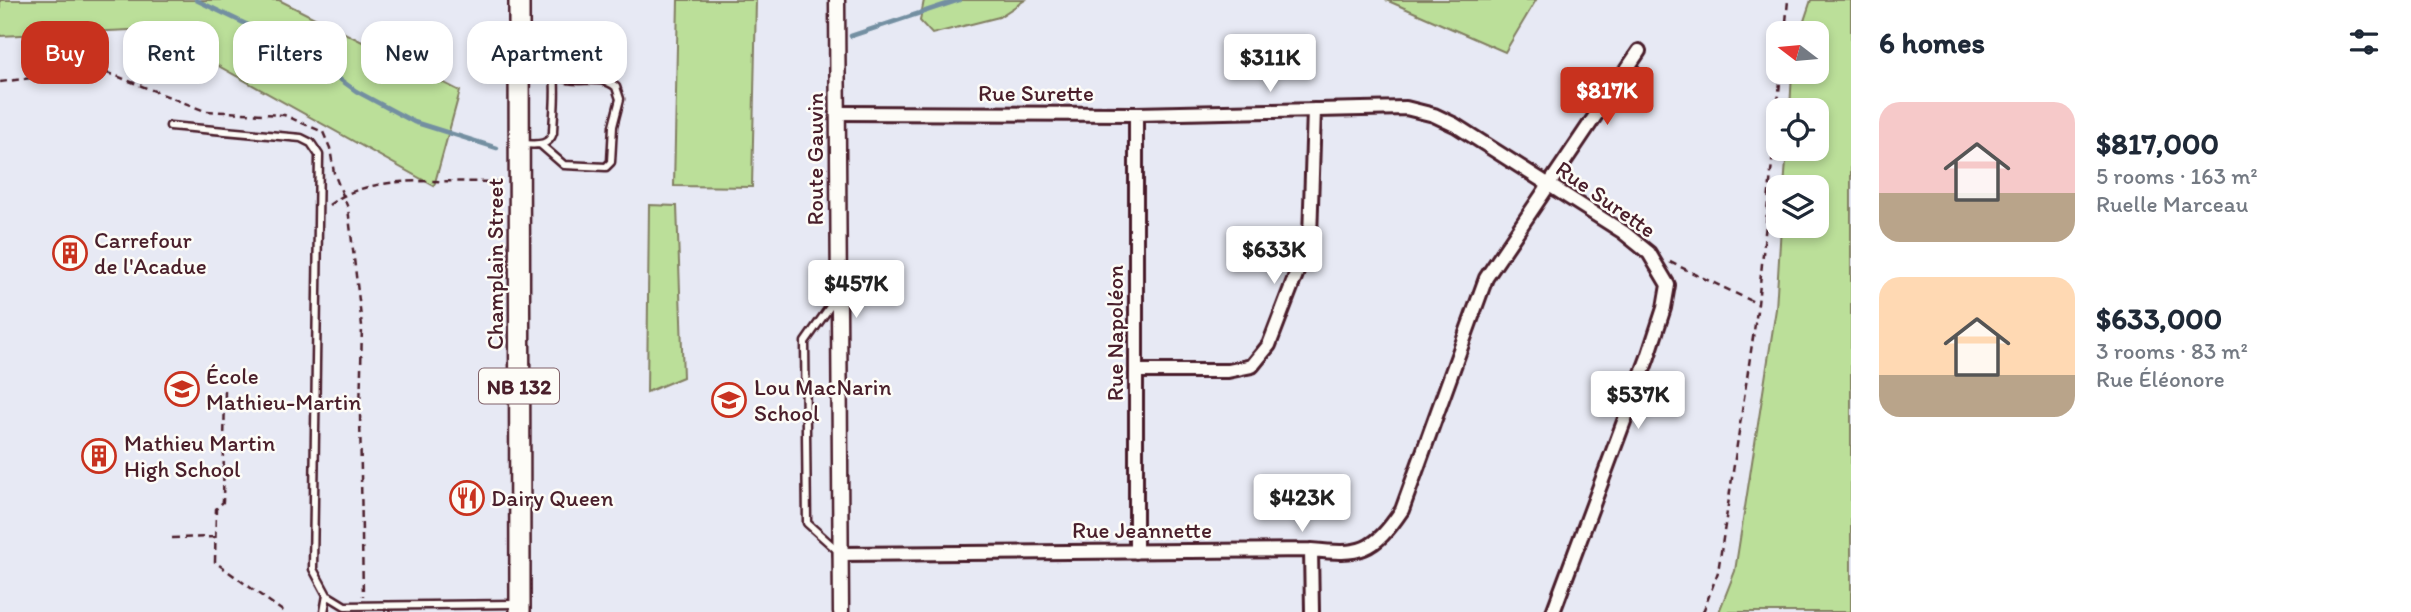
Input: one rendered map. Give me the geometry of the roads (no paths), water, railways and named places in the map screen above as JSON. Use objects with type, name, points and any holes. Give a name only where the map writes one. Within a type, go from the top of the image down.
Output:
[{"type":"main road","name":"Champlain Street","points":[[519,0],[519,21]]},
{"type":"main road","name":"Champlain Street","points":[[519,84],[520,608]]},
{"type":"street","name":"Route Gauvin","points":[[836,0],[841,612]]},
{"type":"street","name":"Rue Jeannette","points":[[840,554],[1311,550],[1338,553],[1360,551],[1385,536],[1402,510],[1486,278],[1639,51]]},
{"type":"street","name":"Rue Surette","points":[[837,113],[1136,114],[1405,108],[1434,115],[1455,125],[1623,232],[1649,253],[1668,285],[1664,308],[1553,612]]},
{"type":"street","points":[[1136,371],[1228,371],[1252,366],[1269,345],[1310,238],[1314,110]]},
{"type":"street","name":"Rue Napoléon","points":[[1136,114],[1136,552]]},
{"type":"street","points":[[1311,550],[1312,612]]},
{"type":"lane","points":[[519,144],[541,145],[551,139],[555,84]]},
{"type":"lane","points":[[541,145],[564,166],[599,168],[610,165],[612,126],[620,99],[616,87],[611,84]]},
{"type":"lane","points":[[170,126],[286,135],[311,143],[319,155],[313,569],[327,596],[345,606],[520,608]]},
{"type":"lane","points":[[839,294],[805,342],[805,370],[807,523],[840,554]]},
{"type":"lane","points":[[324,612],[327,596]]},
{"type":"waterway","points":[[196,0],[298,49],[356,91],[414,122],[497,148]]},
{"type":"waterway","points":[[851,36],[959,0]]},
{"type":"place","name":"Carrefour de l'Acadue","points":[[70,253]]},
{"type":"place","name":"École Mathieu-Martin","points":[[182,389]]},
{"type":"place","name":"Lou MacNarin School","points":[[729,400]]},
{"type":"place","name":"Mathieu Martin High School","points":[[99,456]]},
{"type":"place","name":"Dairy Queen","points":[[467,498]]}]
